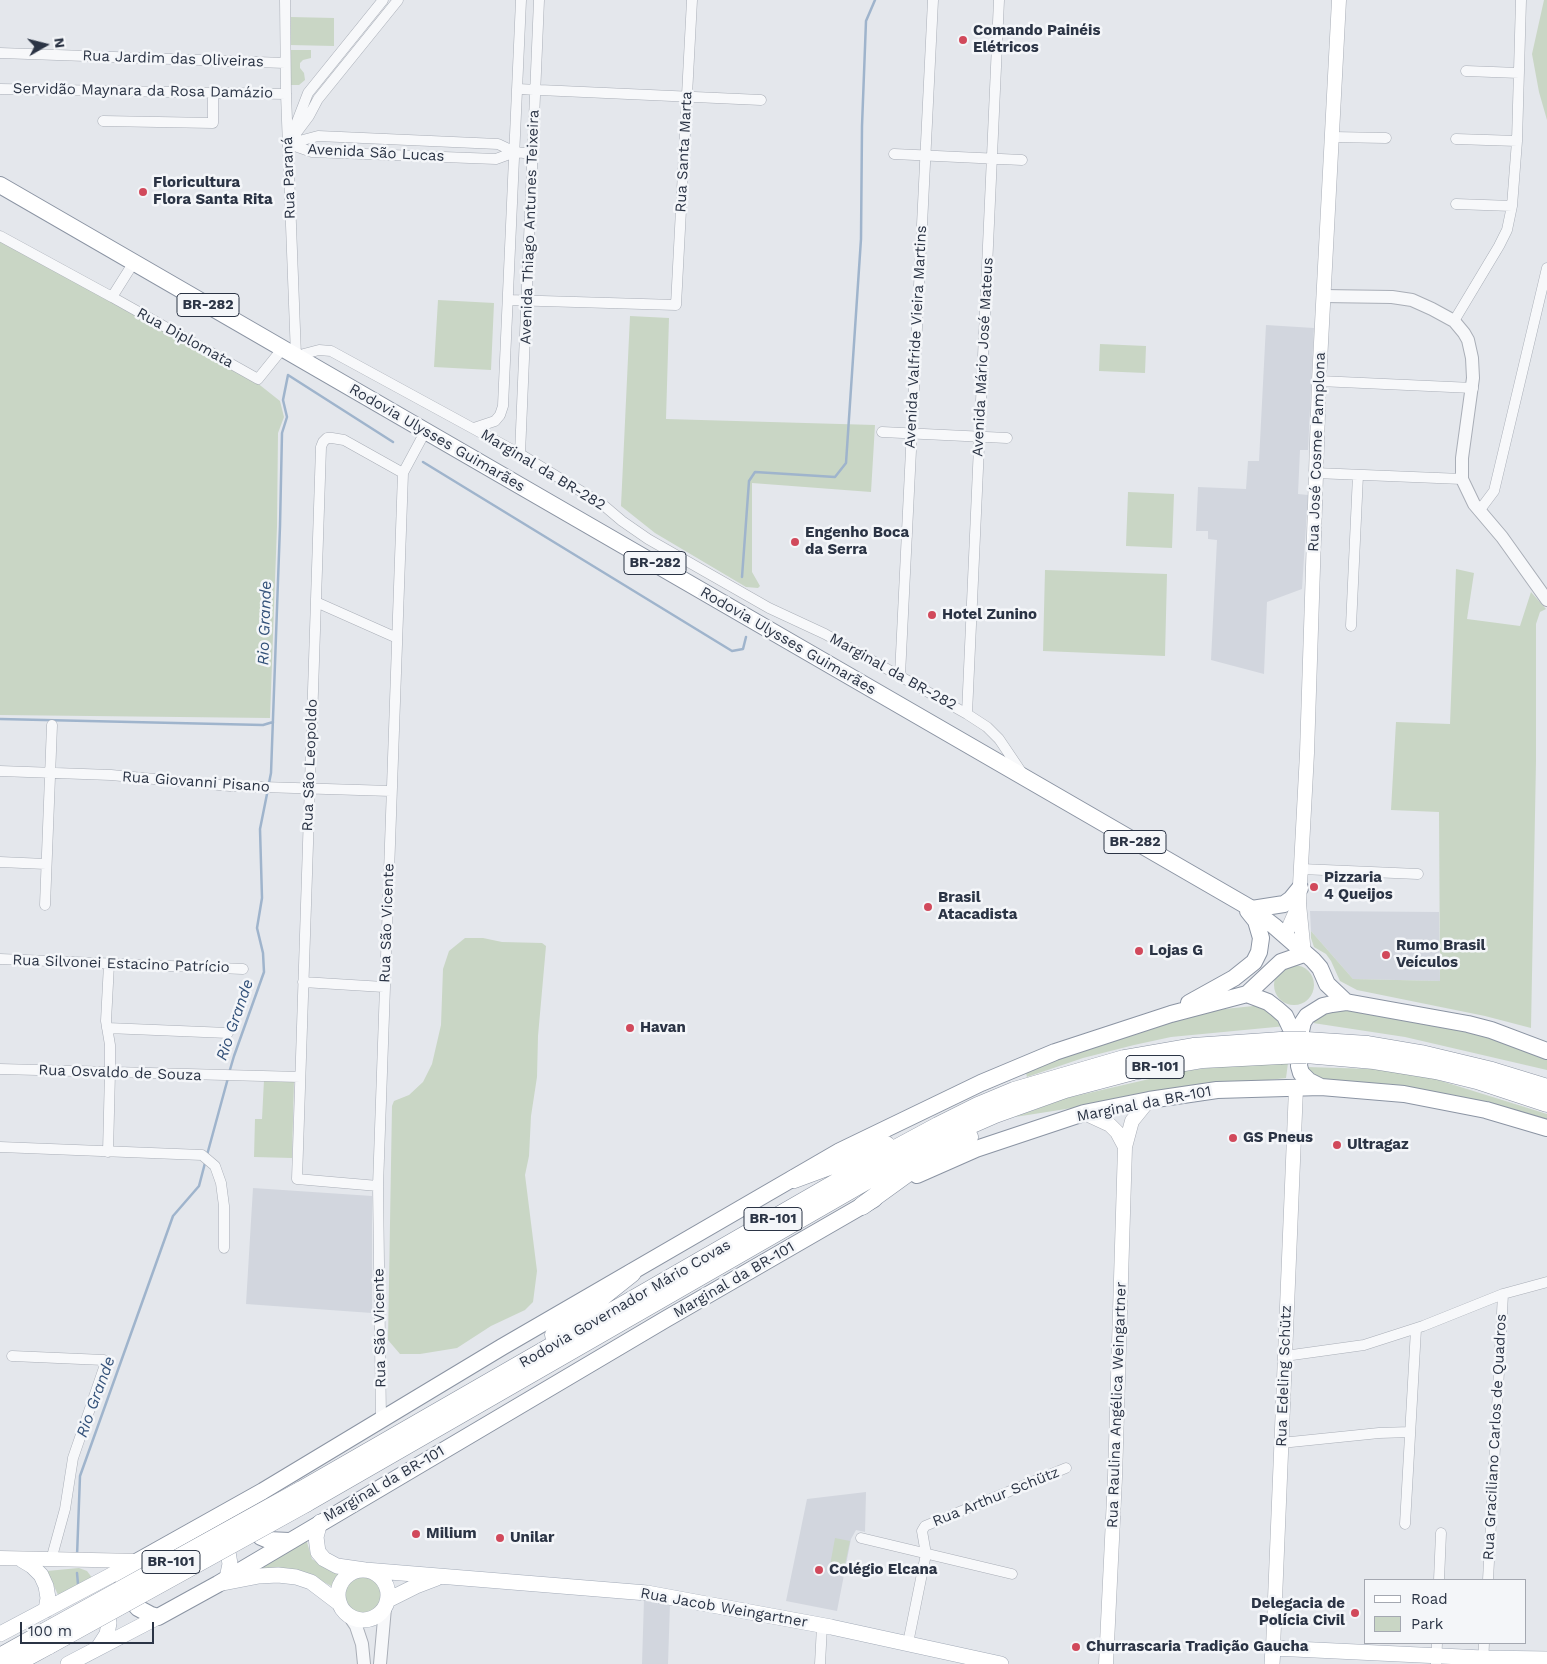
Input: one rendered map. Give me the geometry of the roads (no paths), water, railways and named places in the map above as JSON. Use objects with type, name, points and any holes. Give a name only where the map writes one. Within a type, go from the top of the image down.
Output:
[{"type":"highway","name":"Rodovia Ulysses Guimarães","points":[[0,185],[1248,907],[1285,936],[1320,968],[1333,991],[1346,1002]]},
{"type":"highway","points":[[1171,1014],[1234,978],[1254,962],[1260,946],[1260,930],[1248,907],[1284,904],[1300,896]]},
{"type":"highway","points":[[1274,967],[1285,936]]},
{"type":"highway","points":[[158,1617],[138,1608],[130,1600],[123,1585],[126,1575],[138,1561],[263,1490],[502,1347],[840,1151],[1018,1067],[1055,1052],[1171,1014],[1247,994],[1281,962],[1304,954]]},
{"type":"highway","points":[[1270,1087],[1284,1083],[1288,1078],[1295,1017],[1321,993],[1323,976]]},
{"type":"highway","points":[[1247,994],[1268,1002],[1285,1016],[1293,1044]]},
{"type":"highway","points":[[1321,1087],[1309,1081],[1301,1073],[1299,1066],[1300,1031],[1307,1016],[1322,1006],[1346,1002],[1468,1024],[1491,1030],[1547,1052]]},
{"type":"highway","name":"Rodovia Governador Mário Covas","points":[[0,1657],[46,1639],[303,1497],[911,1155],[963,1128],[1032,1100],[1099,1079],[1152,1067],[1293,1044],[1436,1070],[1477,1080],[1547,1102]]},
{"type":"highway","name":"Rodovia Governador Mário Covas","points":[[303,1497],[507,1372],[938,1126],[1014,1091],[1124,1059],[1193,1047],[1293,1044],[1368,1045],[1421,1054],[1492,1071],[1547,1088]]},
{"type":"highway","points":[[1421,1054],[1547,1078]]},
{"type":"highway","name":"Marginal da BR-101","points":[[158,1617],[666,1318],[919,1174],[976,1149],[1084,1113],[1149,1100],[1217,1090],[1270,1087],[1321,1087],[1404,1094],[1486,1110],[1547,1128]]},
{"type":"highway","points":[[862,1206],[909,1172],[1032,1100]]},
{"type":"highway","points":[[794,1179],[938,1126]]},
{"type":"highway","points":[[507,1372],[632,1273]]},
{"type":"highway","points":[[263,1490],[253,1505],[250,1516],[254,1527],[261,1537],[268,1540],[288,1541]]},
{"type":"highway","name":"Rodovia Governador Mário Covas","points":[[14,1664],[46,1639]]},
{"type":"main road","name":"Rua José Cosme Pamplona","points":[[1304,954],[1300,896],[1307,753],[1315,473],[1339,0]]},
{"type":"main road","name":"Rua José Cosme Pamplona","points":[[1285,936],[1300,896]]},
{"type":"main road","name":"Rua Edeling Schütz","points":[[1272,1664],[1296,1088]]},
{"type":"main road","name":"Rua Raulina Angélica Weingartner","points":[[1106,1664],[1116,1477],[1125,1147],[1132,1121],[1149,1100]]},
{"type":"main road","points":[[1084,1113],[1110,1125],[1117,1132],[1125,1147]]},
{"type":"main road","name":"Rua Jacob Weingartner","points":[[320,1522],[316,1537],[318,1552],[324,1559],[338,1566],[365,1570],[647,1593],[908,1643],[1001,1664]]},
{"type":"main road","points":[[196,1528],[214,1534],[222,1541],[228,1552],[230,1559],[222,1581],[259,1576],[278,1575],[296,1577],[311,1582],[340,1604]]},
{"type":"main road","points":[[0,1558],[22,1560],[138,1561]]},
{"type":"main road","points":[[22,1560],[41,1575],[47,1592],[46,1610]]},
{"type":"main road","points":[[81,1560],[123,1585]]},
{"type":"main road","points":[[0,1634],[138,1561]]},
{"type":"main road","points":[[357,1571],[373,1572],[385,1583],[388,1591],[387,1604],[374,1618],[358,1620],[350,1617],[340,1604],[338,1596],[343,1580],[349,1574],[357,1571]]},
{"type":"main road","name":"Rua Jacob Weingartner","points":[[387,1604],[416,1586],[444,1576]]},
{"type":"main road","points":[[65,1600],[87,1597],[99,1601],[106,1610],[109,1622],[107,1634],[97,1649]]},
{"type":"main road","name":"Marginal da BR-101","points":[[68,1664],[158,1617]]},
{"type":"main road","points":[[1273,1648],[1547,1659]]},
{"type":"street","name":"Rua Paraná","points":[[285,0],[289,352]]},
{"type":"street","points":[[288,144],[309,116],[318,99],[398,0]]},
{"type":"street","name":"Avenida Thiago Antunes Teixeira","points":[[474,428],[495,422],[503,406],[521,0]]},
{"type":"street","name":"Avenida Thiago Antunes Teixeira","points":[[520,454],[539,0]]},
{"type":"street","name":"Rua Santa Marta","points":[[527,301],[676,305],[692,0]]},
{"type":"street","name":"Avenida Valfride Vieira Martins","points":[[900,675],[933,0]]},
{"type":"street","name":"Avenida Mário José Mateus","points":[[967,714],[999,0]]},
{"type":"street","points":[[1454,321],[1507,230],[1512,206],[1517,141],[1521,0]]},
{"type":"street","points":[[288,144],[308,93],[381,3],[388,13]]},
{"type":"street","name":"Rua Jardim das Oliveiras","points":[[0,53],[285,62]]},
{"type":"street","points":[[1466,71],[1519,73]]},
{"type":"street","name":"Servidão Maynara da Rosa Damázio","points":[[0,89],[286,94]]},
{"type":"street","points":[[517,89],[761,100]]},
{"type":"street","points":[[103,121],[213,123],[212,93]]},
{"type":"street","points":[[309,116],[309,126],[312,133],[318,136]]},
{"type":"street","name":"Avenida São Lucas","points":[[288,144],[318,136],[498,144],[514,152],[533,154]]},
{"type":"street","points":[[1333,138],[1386,138]]},
{"type":"street","points":[[1456,139],[1517,141]]},
{"type":"street","points":[[411,140],[411,156]]},
{"type":"street","name":"Avenida São Lucas","points":[[288,144],[312,152],[411,156],[496,159],[514,152]]},
{"type":"street","points":[[894,154],[1022,160]]},
{"type":"street","points":[[1456,204],[1512,206]]},
{"type":"street","name":"Rua Diplomata","points":[[0,236],[112,296],[258,379],[289,352]]},
{"type":"street","points":[[112,296],[134,262]]},
{"type":"street","points":[[1479,511],[1494,491],[1547,268]]},
{"type":"street","points":[[1323,296],[1403,298],[1421,303],[1454,321],[1464,333],[1470,347],[1473,364],[1473,388],[1462,458],[1462,479],[1479,511],[1502,537],[1547,600]]},
{"type":"street","points":[[508,300],[527,301]]},
{"type":"street","name":"Marginal da BR-282","points":[[289,352],[331,351],[520,454],[602,504],[648,539],[769,608],[825,634],[967,714],[987,727],[999,739],[1026,780]]},
{"type":"street","points":[[1319,382],[1473,388]]},
{"type":"street","name":"Rua São Vicente","points":[[381,1420],[378,1186],[403,474],[425,432]]},
{"type":"street","points":[[882,432],[1007,438]]},
{"type":"street","name":"Rua São Leopoldo","points":[[378,1186],[297,1179],[321,447],[327,438],[344,440],[403,474]]},
{"type":"street","points":[[1315,473],[1462,479]]},
{"type":"street","points":[[1351,626],[1358,475]]},
{"type":"street","points":[[316,602],[397,638]]},
{"type":"street","points":[[45,905],[52,725]]},
{"type":"street","name":"Rua Giovanni Pisano","points":[[0,771],[111,775],[211,785],[392,791]]},
{"type":"street","points":[[0,862],[46,864]]},
{"type":"street","points":[[1301,869],[1418,874]]},
{"type":"street","name":"Rua Silvonei Estacino Patrício","points":[[0,959],[243,969]]},
{"type":"street","points":[[108,964],[107,1028],[110,1045],[108,1152]]},
{"type":"street","points":[[303,982],[384,987]]},
{"type":"street","points":[[107,1028],[228,1033]]},
{"type":"street","name":"Rua Osvaldo de Souza","points":[[0,1069],[300,1077]]},
{"type":"street","points":[[0,1147],[202,1155],[211,1161],[218,1173],[223,1194],[224,1248]]},
{"type":"street","points":[[1285,1356],[1364,1345],[1416,1329],[1503,1294],[1547,1282]]},
{"type":"street","name":"Rua Graciliano Carlos de Quadros","points":[[1488,1579],[1503,1294]]},
{"type":"street","points":[[1405,1524],[1416,1329]]},
{"type":"street","points":[[12,1356],[104,1360],[106,1362],[73,1458],[65,1509],[51,1560]]},
{"type":"street","points":[[1281,1443],[1378,1432],[1410,1432]]},
{"type":"street","name":"Rua Arthur Schütz","points":[[908,1643],[926,1554],[922,1531],[925,1526],[1066,1468]]},
{"type":"street","points":[[1440,1579],[1441,1533]]},
{"type":"street","points":[[860,1538],[1012,1574]]},
{"type":"street","points":[[380,1664],[387,1604]]},
{"type":"street","points":[[350,1617],[356,1626],[362,1644],[364,1664]]},
{"type":"street","points":[[820,1664],[822,1626]]},
{"type":"waterway","points":[[742,577],[749,481],[755,472],[835,477],[846,463],[861,239],[862,126],[866,21],[875,0]]},
{"type":"waterway","name":"Rio Grande","points":[[269,783],[271,773],[282,433],[287,417],[283,400],[288,375],[393,442]]},
{"type":"waterway","points":[[423,462],[732,651],[743,649],[746,637]]},
{"type":"waterway","points":[[0,719],[263,725],[273,722]]},
{"type":"waterway","name":"Rio Grande","points":[[229,1073],[264,972],[263,953],[257,928],[262,898],[260,829],[268,789]]},
{"type":"waterway","name":"Rio Grande","points":[[207,1155],[228,1078]]},
{"type":"waterway","name":"Rio Grande","points":[[77,1556],[80,1476],[173,1216],[199,1186],[205,1163]]},
{"type":"waterway","name":"Rio Grande","points":[[77,1573],[78,1584]]},
{"type":"place","name":"Comando Painéis Elétricos","points":[[963,40]]},
{"type":"place","name":"Floricultura Flora Santa Rita","points":[[143,192]]},
{"type":"place","name":"Engenho Boca da Serra","points":[[795,542]]},
{"type":"place","name":"Hotel Zunino","points":[[932,615]]},
{"type":"place","name":"Pizzaria 4 Queijos","points":[[1314,887]]},
{"type":"place","name":"Brasil Atacadista","points":[[928,907]]},
{"type":"place","name":"Lojas G","points":[[1139,951]]},
{"type":"place","name":"Rumo Brasil Veículos","points":[[1386,955]]},
{"type":"place","name":"Havan","points":[[630,1028]]},
{"type":"place","name":"GS Pneus","points":[[1233,1138]]},
{"type":"place","name":"Ultragaz","points":[[1337,1145]]},
{"type":"place","name":"Milium","points":[[416,1534]]},
{"type":"place","name":"Unilar","points":[[500,1538]]},
{"type":"place","name":"Colégio Elcana","points":[[819,1570]]},
{"type":"place","name":"Delegacia de Polícia Civil","points":[[1355,1613]]},
{"type":"place","name":"Churrascaria Tradição Gaucha","points":[[1076,1647]]}]
